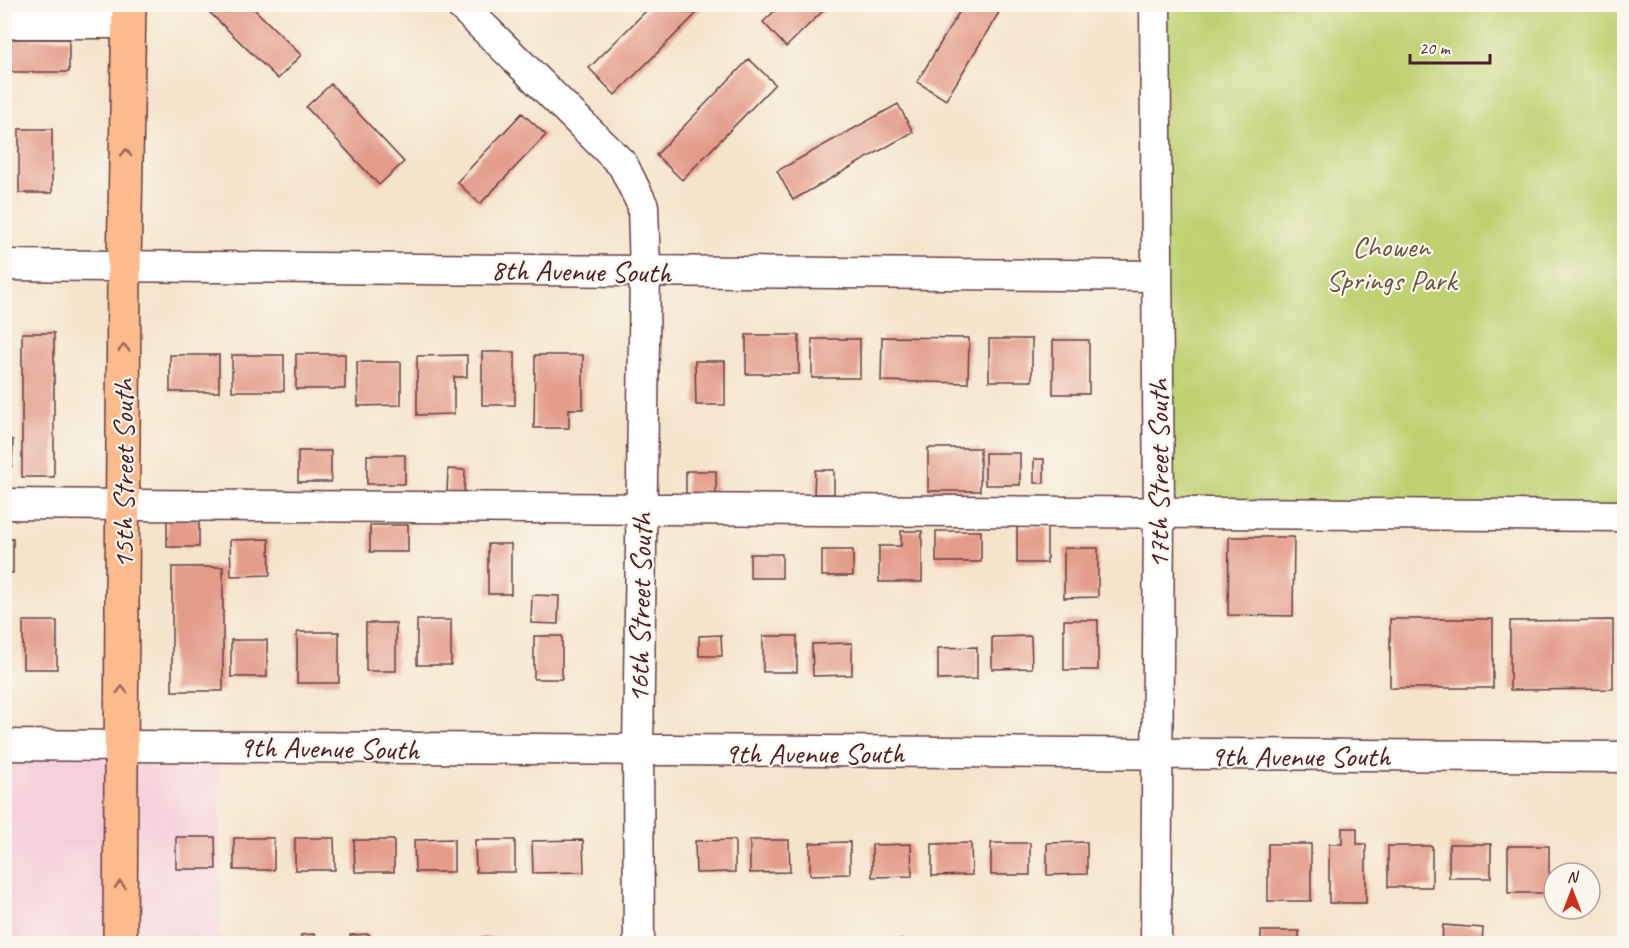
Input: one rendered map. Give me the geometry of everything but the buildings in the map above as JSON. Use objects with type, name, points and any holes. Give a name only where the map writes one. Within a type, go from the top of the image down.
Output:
[{"type":"main road","name":"15th Street South","points":[[120,944],[124,267],[129,14]]},
{"type":"street","name":"16th Street South","points":[[460,4],[623,165],[644,206],[638,751],[639,944]]},
{"type":"street","name":"17th Street South","points":[[1155,4],[1159,511],[1156,944]]},
{"type":"street","points":[[4,23],[129,14]]},
{"type":"street","name":"8th Avenue South","points":[[4,266],[1157,276]]},
{"type":"street","points":[[4,504],[1624,516]]},
{"type":"street","name":"9th Avenue South","points":[[4,745],[1624,757]]},
{"type":"shaded area","points":[[5,745],[220,746],[220,943],[5,944]]},
{"type":"green space","name":"Chowen Springs Park","points":[[1155,5],[1624,5],[1624,516],[1159,511]]}]
